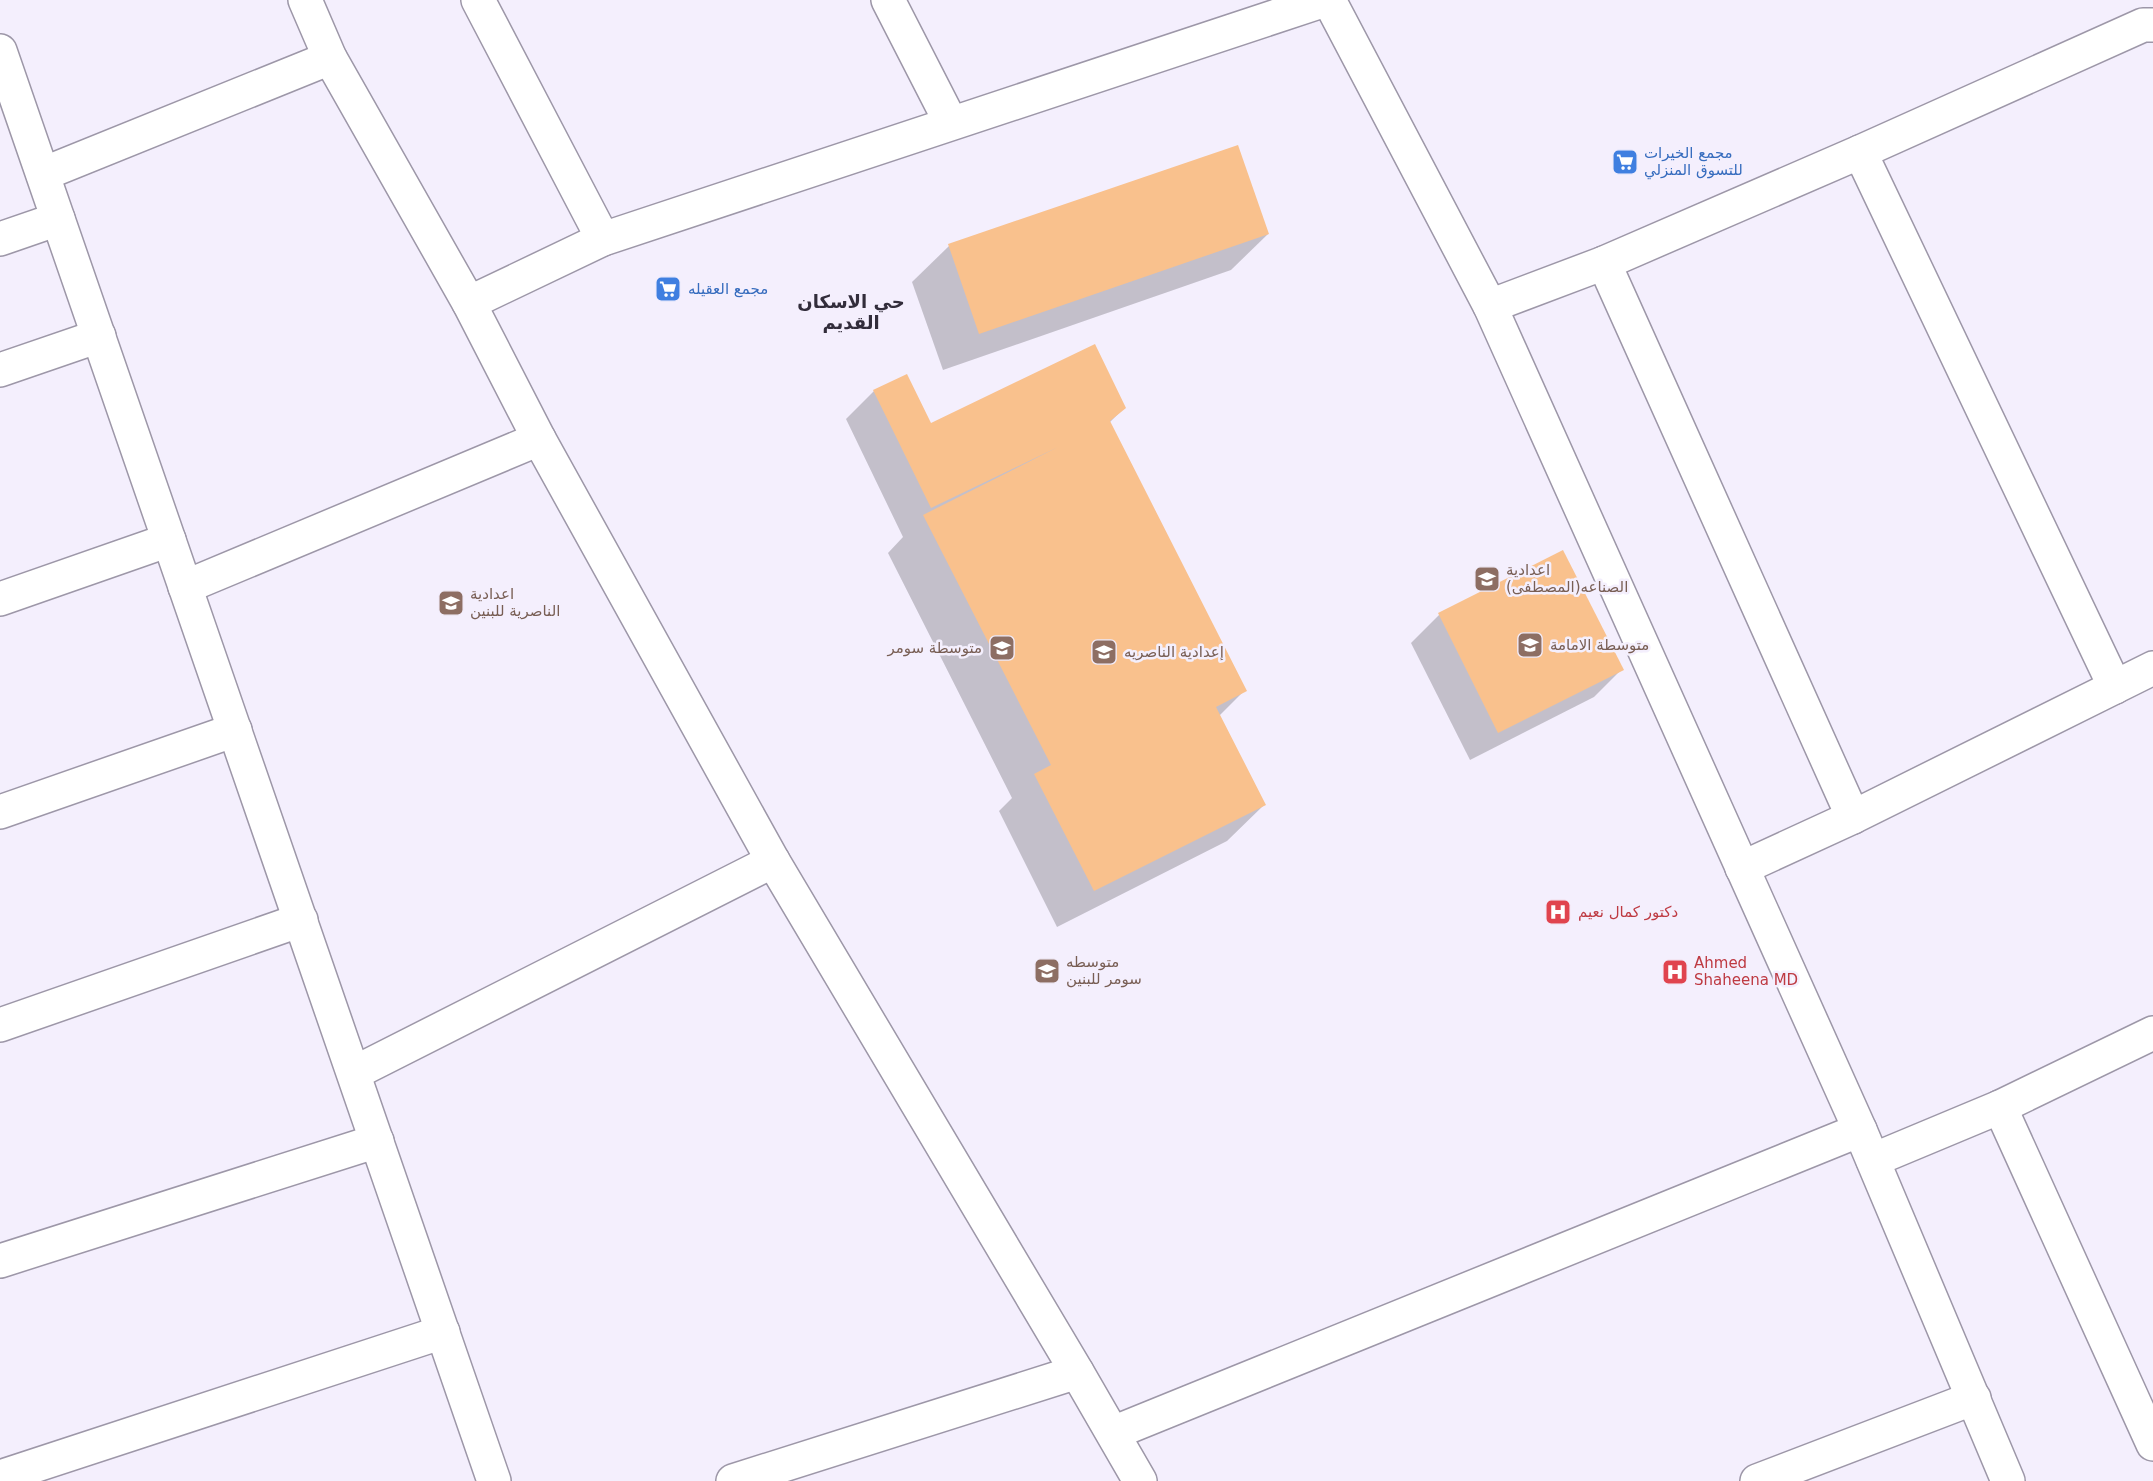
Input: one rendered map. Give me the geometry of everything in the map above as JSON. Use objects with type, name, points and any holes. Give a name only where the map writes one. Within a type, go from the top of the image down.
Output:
[{"type":"street","points":[[305,0],[330,58],[469,303],[539,439],[773,861],[1140,1481]]},
{"type":"street","points":[[477,0],[603,239]]},
{"type":"street","points":[[888,0],[951,123]]},
{"type":"street","points":[[469,303],[603,239],[1327,0],[1490,306],[1860,1130],[2008,1481]]},
{"type":"street","points":[[1490,306],[1604,263],[2144,25],[2153,25]]},
{"type":"street","points":[[0,51],[494,1481]]},
{"type":"street","points":[[43,174],[330,58]]},
{"type":"street","points":[[1860,152],[2115,687]]},
{"type":"street","points":[[0,238],[58,219]]},
{"type":"street","points":[[1604,263],[1853,817]]},
{"type":"street","points":[[0,370],[99,336]]},
{"type":"street","points":[[185,587],[539,439]]},
{"type":"street","points":[[0,599],[169,540]]},
{"type":"street","points":[[1742,868],[1853,817],[2153,668]]},
{"type":"street","points":[[0,812],[235,730]]},
{"type":"street","points":[[354,1073],[773,861]]},
{"type":"street","points":[[0,1025],[301,920]]},
{"type":"street","points":[[1873,1160],[2000,1107],[2153,1033]]},
{"type":"street","points":[[2000,1107],[2153,1444]]},
{"type":"street","points":[[1113,1434],[1860,1130]]},
{"type":"street","points":[[0,1261],[377,1141]]},
{"type":"street","points":[[0,1477],[444,1332]]},
{"type":"street","points":[[733,1481],[1077,1372]]},
{"type":"street","points":[[1757,1481],[1974,1398]]},
{"type":"building","points":[[1238,145],[1269,234],[979,334],[948,244]]},
{"type":"building","points":[[1095,344],[1126,408],[1110,421],[1247,691],[1216,707],[1266,805],[1094,891],[1034,774],[1051,765],[923,515],[1058,447],[931,508],[873,390],[907,374],[931,423]]},
{"type":"building","points":[[1563,550],[1624,670],[1498,733],[1438,613]]},
{"type":"place","name":"مجمع الخيرات للتسوق المنزلي","points":[[1625,162]]},
{"type":"place","name":"مجمع العقيله","points":[[668,289]]},
{"type":"place","name":"اعدادية الصناعه(المصطفى)","points":[[1487,579]]},
{"type":"place","name":"اعدادية الناصرية للبنين","points":[[451,603]]},
{"type":"place","name":"متوسطة الامامة","points":[[1530,645]]},
{"type":"place","name":"متوسطة سومر","points":[[1002,648]]},
{"type":"place","name":"إعدادية الناصريه","points":[[1104,652]]},
{"type":"place","name":"دكتور كمال نعيم","points":[[1558,912]]},
{"type":"place","name":"متوسطه سومر للبنين","points":[[1047,971]]},
{"type":"place","name":"Ahmed Shaheena MD","points":[[1675,972]]},
{"type":"district","name":"حي الاسكان القديم","points":[[851,312]]}]
